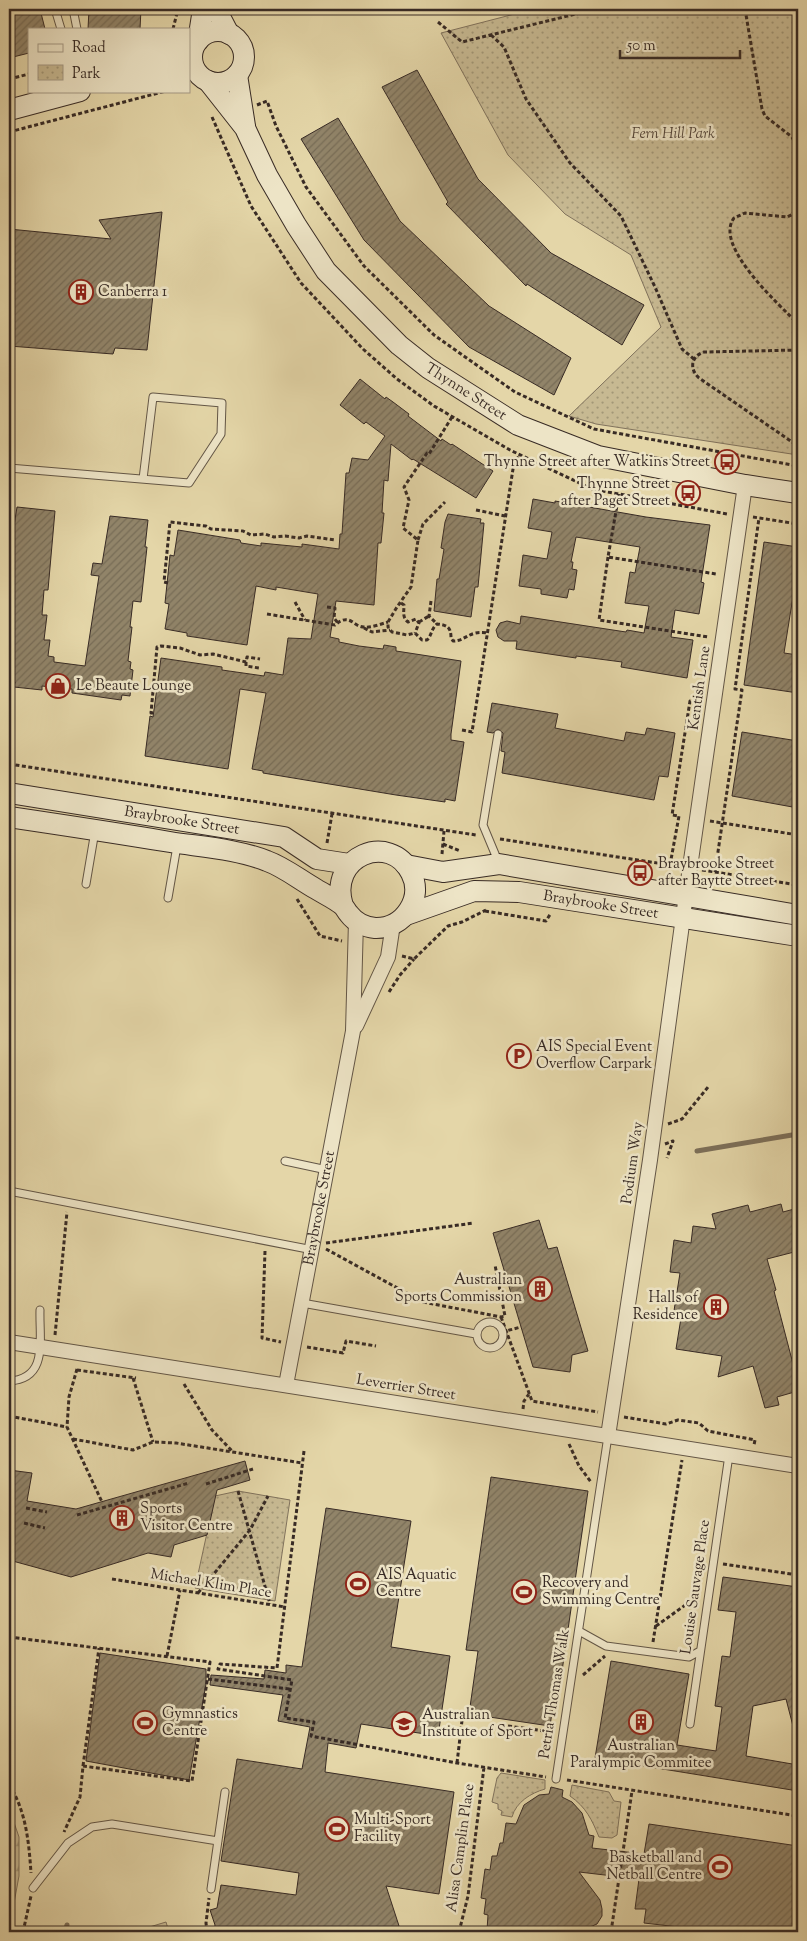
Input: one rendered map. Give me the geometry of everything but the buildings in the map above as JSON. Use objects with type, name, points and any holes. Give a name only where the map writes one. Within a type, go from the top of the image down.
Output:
[{"type":"street","points":[[203,9],[193,48],[193,62],[198,76],[224,83],[237,75],[242,68],[244,54],[239,42],[229,34],[216,9]]},
{"type":"street","points":[[193,48],[204,36],[212,32],[229,34]]},
{"type":"street","name":"Thynne Street","points":[[237,75],[245,128]]},
{"type":"street","name":"Thynne Street","points":[[198,76],[245,128],[268,175],[296,225],[326,271],[399,345],[428,368],[518,425],[598,456],[745,485],[798,493]]},
{"type":"street","points":[[9,110],[76,92]]},
{"type":"street","name":"Kentish Lane","points":[[686,895],[745,485]]},
{"type":"street","name":"Braybrooke Street","points":[[9,793],[284,837],[317,859],[350,864]]},
{"type":"street","name":"Braybrooke Street","points":[[9,817],[229,851],[267,861],[349,913],[354,1031],[328,1170],[318,1245],[302,1303],[286,1385]]},
{"type":"street","points":[[229,851],[233,829]]},
{"type":"street","points":[[374,852],[392,854],[406,865],[416,890],[414,900],[400,920],[374,928],[349,913],[339,888],[341,879],[350,864],[364,854],[374,852]]},
{"type":"street","name":"Braybrooke Street","points":[[406,865],[443,872],[499,864],[798,915]]},
{"type":"street","name":"Braybrooke Street","points":[[354,1031],[388,957],[400,920],[474,891],[519,892],[798,936]]},
{"type":"street","name":"Podium Way","points":[[608,1436],[654,1130],[686,895]]},
{"type":"street","name":"Leverrier Street","points":[[9,1342],[798,1466]]},
{"type":"lane","points":[[54,9],[61,28]]},
{"type":"lane","points":[[73,9],[77,28]]},
{"type":"lane","points":[[9,468],[189,483],[221,434],[222,403],[153,397],[143,479]]},
{"type":"lane","points":[[498,734],[483,825],[499,864]]},
{"type":"lane","points":[[86,884],[95,830]]},
{"type":"lane","points":[[168,898],[177,843]]},
{"type":"lane","points":[[285,1161],[328,1170]]},
{"type":"lane","points":[[9,1191],[73,1204],[318,1245]]},
{"type":"lane","points":[[302,1303],[476,1334]]},
{"type":"lane","points":[[9,1381],[17,1381],[26,1377],[37,1367],[40,1357],[40,1310]]},
{"type":"lane","points":[[488,1322],[496,1323],[504,1332],[500,1342],[490,1348],[482,1345],[476,1334],[480,1326],[488,1322]]},
{"type":"lane","name":"Petria Thomas Walk","points":[[556,1778],[608,1436]]},
{"type":"lane","name":"Louise Sauvage Place","points":[[690,1724],[729,1455]]},
{"type":"lane","points":[[579,1631],[606,1646],[689,1657],[700,1650]]},
{"type":"lane","points":[[211,1889],[225,1792]]},
{"type":"lane","points":[[33,1888],[68,1843],[92,1827],[112,1824],[218,1841]]},
{"type":"path","points":[[173,28],[178,9]]},
{"type":"path","points":[[438,22],[462,42],[596,9]]},
{"type":"path","points":[[745,9],[762,110],[765,116],[792,137],[798,150]]},
{"type":"path","points":[[491,35],[504,47],[526,99],[570,163],[621,216],[682,349],[694,359]]},
{"type":"path","points":[[9,78],[28,74]]},
{"type":"path","points":[[9,132],[162,92]]},
{"type":"path","points":[[268,101],[276,126],[306,187],[364,266],[434,335],[515,392],[594,429],[798,466]]},
{"type":"path","points":[[798,197],[798,204],[793,214],[787,217],[745,213],[737,215],[731,221],[730,227],[732,241],[741,262],[798,324]]},
{"type":"path","points":[[798,350],[706,352],[699,354],[694,359],[692,368],[697,377],[798,446]]},
{"type":"path","points":[[418,540],[403,528],[409,500],[404,487],[427,453],[429,454],[434,447],[443,433],[441,432],[452,417]]},
{"type":"path","points":[[462,730],[472,732],[512,469],[519,454]]},
{"type":"path","points":[[619,494],[599,620],[708,637]]},
{"type":"path","points":[[390,630],[388,622],[401,603],[404,594],[411,587],[418,540],[423,524],[445,502]]},
{"type":"path","points":[[476,510],[505,516]]},
{"type":"path","points":[[715,872],[742,690],[735,688],[760,518]]},
{"type":"path","points":[[168,583],[164,582],[170,522],[206,526],[211,529],[243,531],[251,535],[265,534],[274,537],[298,538],[306,536],[335,540]]},
{"type":"path","points":[[608,557],[716,574]]},
{"type":"path","points":[[429,616],[431,601]]},
{"type":"path","points":[[295,602],[305,620]]},
{"type":"path","points":[[401,603],[404,606],[403,615],[405,619],[408,622],[416,619],[419,622]]},
{"type":"path","points":[[327,607],[335,608],[334,618],[338,623]]},
{"type":"path","points":[[267,614],[335,625],[348,620],[372,632],[390,630],[401,634],[415,633]]},
{"type":"path","points":[[429,616],[438,624],[448,626],[451,630],[451,638],[454,641],[477,632],[487,633]]},
{"type":"path","points":[[415,633],[419,622],[429,616]]},
{"type":"path","points":[[363,628],[388,622]]},
{"type":"path","points":[[415,633],[418,638],[427,640],[434,627],[438,624]]},
{"type":"path","points":[[153,713],[151,713],[157,647],[180,648],[200,655],[213,654],[246,662]]},
{"type":"path","points":[[259,668],[246,666],[246,662],[247,657],[260,659]]},
{"type":"path","points":[[699,699],[690,701],[672,815],[798,835]]},
{"type":"path","points":[[9,764],[798,885]]},
{"type":"path","points":[[670,865],[678,816]]},
{"type":"path","points":[[484,910],[489,913],[546,921],[550,913],[557,914]]},
{"type":"path","points":[[386,998],[400,975],[414,959]]},
{"type":"path","points":[[654,1130],[682,1119],[708,1087]]},
{"type":"path","points":[[54,1348],[67,1213],[73,1204]]},
{"type":"path","points":[[318,1245],[474,1223]]},
{"type":"path","points":[[318,1245],[328,1234]]},
{"type":"path","points":[[318,1245],[423,1302],[501,1317],[505,1316],[495,1265]]},
{"type":"path","points":[[265,1252],[262,1338],[343,1353],[346,1341],[376,1346]]},
{"type":"path","points":[[501,1317],[504,1332],[532,1401]]},
{"type":"path","points":[[504,1332],[521,1327]]},
{"type":"path","points":[[82,1353],[68,1396],[67,1426],[102,1502]]},
{"type":"path","points":[[77,1370],[142,1379]]},
{"type":"path","points":[[133,1378],[153,1442]]},
{"type":"path","points":[[176,1383],[184,1384],[212,1430],[233,1452]]},
{"type":"path","points":[[9,1416],[67,1426]]},
{"type":"path","points":[[666,1424],[678,1420],[699,1423],[708,1431],[755,1440]]},
{"type":"path","points":[[73,1439],[133,1450],[153,1442],[176,1443],[302,1463]]},
{"type":"path","points":[[566,1439],[580,1466],[600,1492]]},
{"type":"path","points":[[652,1652],[684,1448]]},
{"type":"path","name":"Michael Klim Place","points":[[112,1579],[285,1607],[304,1451]]},
{"type":"path","points":[[206,1484],[253,1469]]},
{"type":"path","points":[[77,1515],[189,1482]]},
{"type":"path","points":[[238,1492],[270,1604]]},
{"type":"path","points":[[198,1593],[250,1530],[268,1496]]},
{"type":"path","points":[[26,1508],[47,1512]]},
{"type":"path","points":[[24,1523],[45,1528]]},
{"type":"path","points":[[722,1564],[798,1575]]},
{"type":"path","points":[[656,1626],[710,1587]]},
{"type":"path","points":[[167,1656],[180,1590]]},
{"type":"path","points":[[285,1607],[277,1668],[220,1664],[218,1669],[292,1680],[285,1718],[314,1722],[311,1736],[457,1763],[798,1816]]},
{"type":"path","points":[[9,1636],[210,1662],[192,1781],[83,1766]]},
{"type":"path","points":[[570,1686],[596,1662],[617,1647]]},
{"type":"path","points":[[61,1837],[80,1797],[99,1648]]},
{"type":"path","points":[[208,1679],[290,1689]]},
{"type":"path","points":[[457,1763],[463,1712]]},
{"type":"path","points":[[508,1726],[553,1732],[565,1720]]},
{"type":"path","name":"Alisa Camplin Place","points":[[459,1932],[468,1896],[484,1767]]},
{"type":"path","points":[[9,1785],[20,1806],[29,1847],[33,1888],[23,1932]]},
{"type":"path","points":[[611,1932],[632,1790]]},
{"type":"path","points":[[207,1932],[206,1923],[211,1889]]},
{"type":"green space","name":"Fern Hill Park","points":[[534,9],[798,9],[798,455],[596,424],[569,416],[661,327],[631,255],[565,214],[508,155],[441,33]]},
{"type":"green space","points":[[238,1491],[290,1500],[275,1601],[195,1588],[215,1496]]},
{"type":"green space","points":[[501,1773],[545,1780],[545,1789],[525,1799],[517,1807],[512,1817],[501,1815],[502,1811],[498,1809],[498,1804],[492,1802],[497,1778]]},
{"type":"green space","points":[[572,1785],[609,1792],[614,1801],[621,1802],[617,1835],[612,1838],[599,1837],[588,1814],[570,1796]]},
{"type":"green space","points":[[9,1808],[19,1837],[19,1876],[9,1930]]},
{"type":"green space","points":[[166,1922],[169,1932],[133,1932]]},
{"type":"waterway","points":[[697,1151],[798,1134]]},
{"type":"waterway","points":[[65,1932],[67,1925]]},
{"type":"place","name":"Canberra 1","points":[[81,292]]},
{"type":"place","name":"Thynne Street after Watkins Street","points":[[727,462]]},
{"type":"place","name":"Thynne Street after Paget Street","points":[[688,493]]},
{"type":"place","name":"Le Beaute Lounge","points":[[58,686]]},
{"type":"place","name":"Braybrooke Street after Baytte Street","points":[[640,873]]},
{"type":"place","name":"AIS Special Event Overflow Carpark","points":[[519,1056]]},
{"type":"place","name":"Australian Sports Commission","points":[[540,1289]]},
{"type":"place","name":"Halls of Residence","points":[[716,1307]]},
{"type":"place","name":"Sports Visitor Centre","points":[[122,1518]]},
{"type":"place","name":"AIS Aquatic Centre","points":[[358,1584]]},
{"type":"place","name":"Recovery and Swimming Centre","points":[[524,1592]]},
{"type":"place","name":"Australian Paralympic Commitee","points":[[641,1722]]},
{"type":"place","name":"Gymnastics Centre","points":[[145,1723]]},
{"type":"place","name":"Australian Institute of Sport","points":[[404,1724]]},
{"type":"place","name":"Multi-Sport Facility","points":[[337,1829]]},
{"type":"place","name":"Basketball and Netball Centre","points":[[720,1867]]}]
